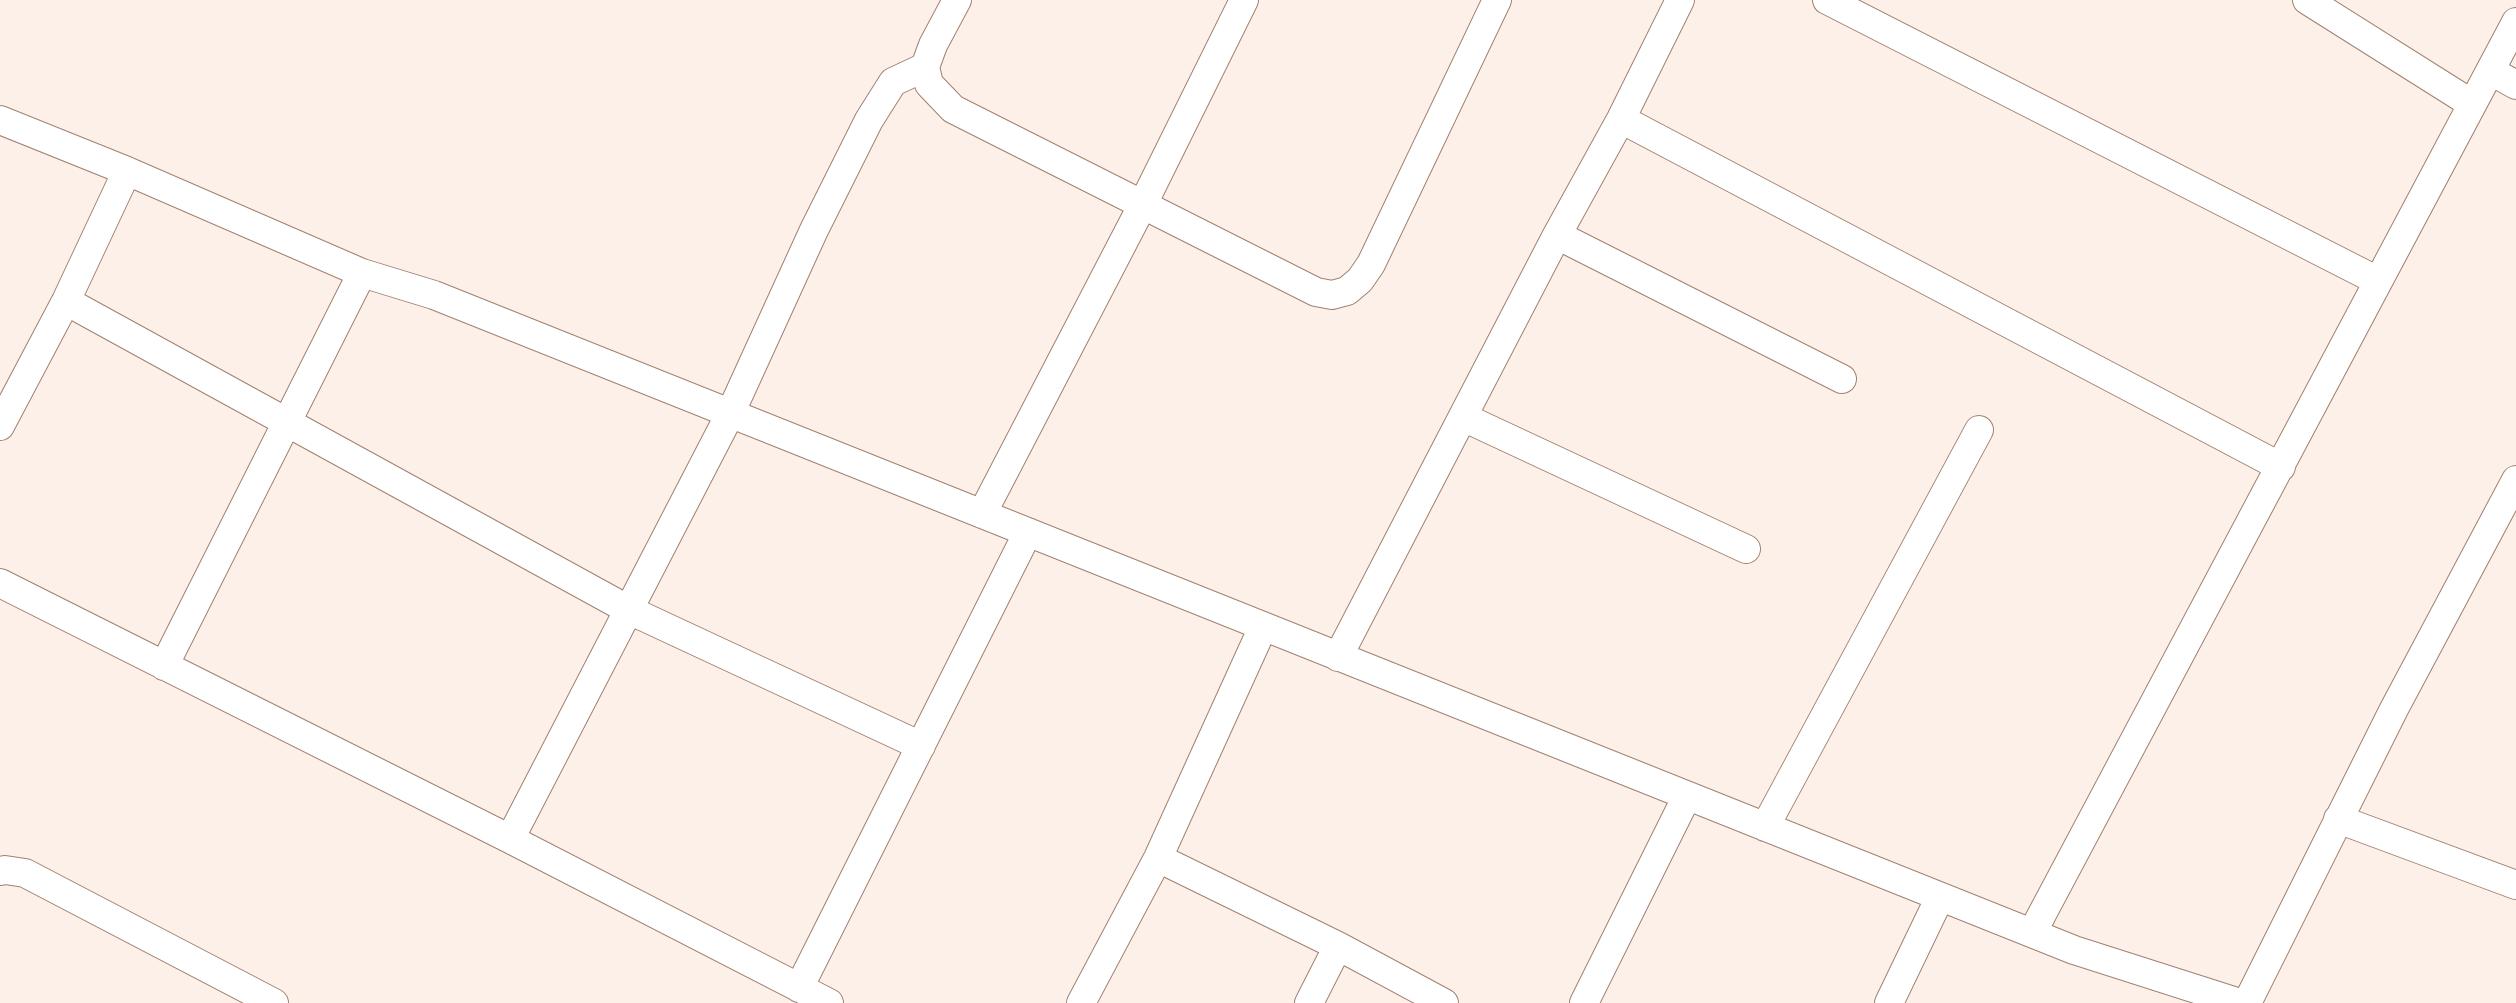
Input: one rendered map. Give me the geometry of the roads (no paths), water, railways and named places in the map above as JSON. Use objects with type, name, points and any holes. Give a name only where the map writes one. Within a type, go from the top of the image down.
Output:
[{"type":"street","points":[[958,0],[932,45],[925,67],[928,84],[953,109],[1142,206],[1316,292],[1332,295],[1347,291],[1360,280],[1371,264],[1497,0]]},
{"type":"street","points":[[982,514],[1142,206],[1244,0]]},
{"type":"street","points":[[1338,657],[1557,235],[1622,119],[1680,0]]},
{"type":"street","points":[[1828,0],[2378,281]]},
{"type":"street","points":[[2307,0],[2472,104]]},
{"type":"street","points":[[2032,933],[2472,104],[2492,72],[2516,22]]},
{"type":"street","points":[[510,839],[730,414],[814,230],[869,120],[893,82],[925,67]]},
{"type":"street","points":[[2492,72],[2516,85]]},
{"type":"street","points":[[1622,119],[2281,466]]},
{"type":"street","points":[[0,120],[127,171],[362,273],[434,295],[2074,950],[2240,1003]]},
{"type":"street","points":[[0,426],[66,301],[127,171]]},
{"type":"street","points":[[1557,235],[1842,379]]},
{"type":"street","points":[[164,666],[362,273]]},
{"type":"street","points":[[66,301],[629,610],[921,746]]},
{"type":"street","points":[[1462,417],[1746,549]]},
{"type":"street","points":[[1765,826],[1979,430]]},
{"type":"street","points":[[2246,1003],[2394,709],[2516,480]]},
{"type":"street","points":[[799,988],[1028,532]]},
{"type":"street","points":[[0,583],[510,839],[829,1003]]},
{"type":"street","points":[[1081,1003],[1158,858],[1263,627]]},
{"type":"street","points":[[1584,1003],[1687,796]]},
{"type":"street","points":[[2338,820],[2516,885]]},
{"type":"street","points":[[1158,858],[1338,946],[1444,1003]]},
{"type":"street","points":[[0,871],[5,870],[25,874],[274,1003]]},
{"type":"street","points":[[1889,1003],[1940,897]]},
{"type":"street","points":[[1309,1003],[1338,946]]}]
